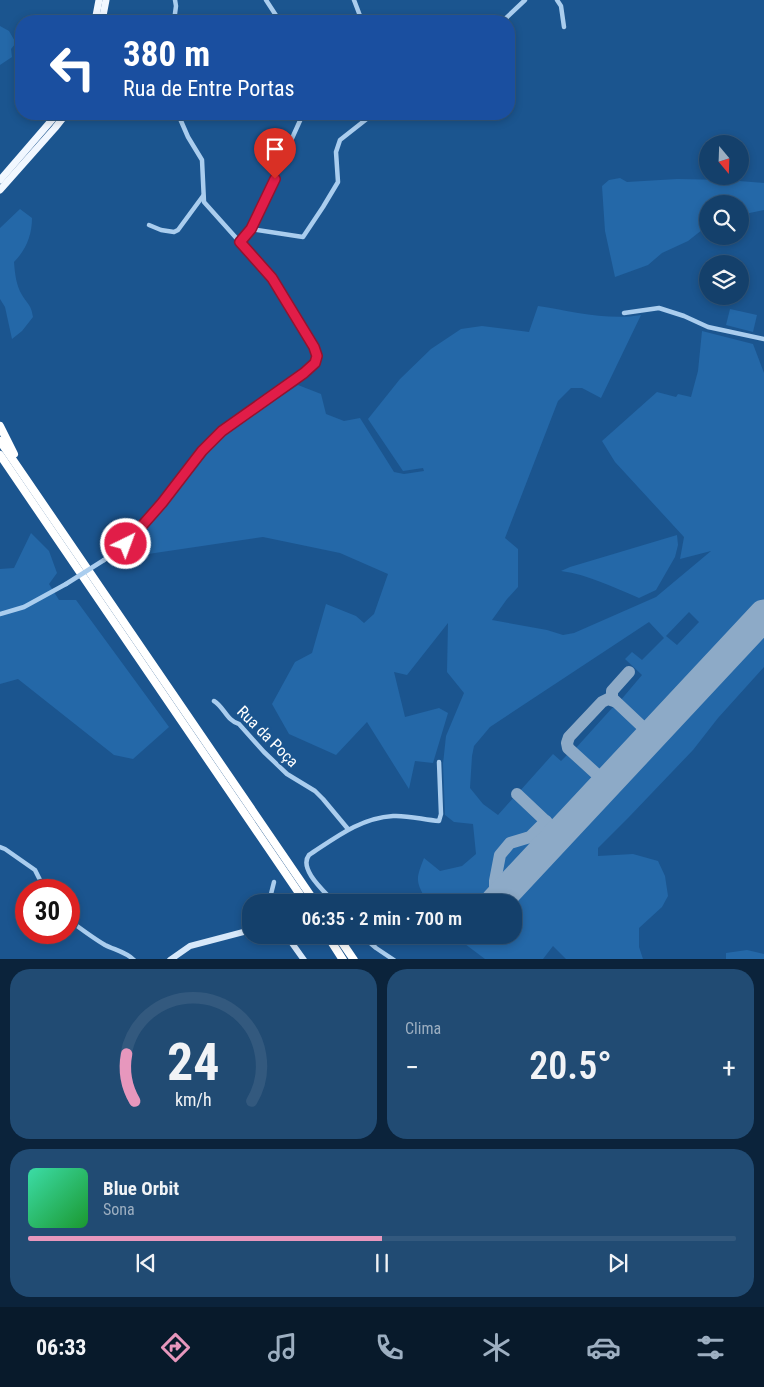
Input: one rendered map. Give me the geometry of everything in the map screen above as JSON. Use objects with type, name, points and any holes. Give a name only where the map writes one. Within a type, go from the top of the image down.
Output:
[{"type":"highway","points":[[0,426],[12,451],[51,511],[54,522]]},
{"type":"highway","points":[[0,441],[310,894]]},
{"type":"highway","points":[[0,455],[300,894]]},
{"type":"highway","points":[[0,463],[45,527],[55,536]]},
{"type":"highway","points":[[333,944],[342,959]]},
{"type":"highway","points":[[343,944],[354,959]]},
{"type":"main road","points":[[96,15],[99,0]]},
{"type":"main road","points":[[103,15],[106,0]]},
{"type":"main road","points":[[0,180],[52,120]]},
{"type":"main road","points":[[0,190],[62,120]]},
{"type":"street","points":[[175,0],[175,15]]},
{"type":"street","points":[[266,0],[275,15]]},
{"type":"street","points":[[354,0],[360,15]]},
{"type":"street","points":[[509,15],[525,0]]},
{"type":"street","points":[[557,0],[561,6],[564,27]]},
{"type":"street","points":[[0,614],[24,607],[66,584],[126,544],[162,503],[211,440],[315,363],[317,356],[314,347],[272,278],[204,202],[202,160],[181,120]]},
{"type":"street","points":[[240,242],[251,229],[300,120]]},
{"type":"street","points":[[251,229],[303,237],[338,182],[336,152],[340,140],[365,120]]},
{"type":"street","points":[[149,225],[161,230],[174,232],[178,230],[203,196]]},
{"type":"street","points":[[624,313],[659,308],[684,316],[708,327],[764,339]]},
{"type":"street","name":"Rua da Poça","points":[[214,702],[220,704],[233,722],[239,724],[287,774],[315,791],[324,799],[348,829]]},
{"type":"street","points":[[327,894],[308,872],[305,865],[309,855],[348,829],[369,820],[393,816],[439,821],[439,762]]},
{"type":"street","points":[[0,847],[35,870],[40,879]]},
{"type":"street","points":[[272,894],[274,882]]},
{"type":"street","points":[[80,928],[100,942],[129,954],[133,959]]},
{"type":"street","points":[[171,959],[190,946],[242,932]]},
{"type":"street","points":[[293,944],[303,959]]},
{"type":"street","points":[[371,944],[392,959]]},
{"type":"shaded area","points":[[0,26],[9,31],[15,44],[11,49],[12,57],[0,65]]},
{"type":"shaded area","points":[[620,178],[627,182],[699,179],[699,185],[749,185],[749,182],[764,183],[764,210],[749,213],[749,195],[699,195],[699,232],[688,241],[662,253],[648,265],[615,277],[605,231],[602,186],[609,180]]},
{"type":"shaded area","points":[[20,209],[32,218],[32,224],[25,247],[14,262],[15,271],[18,287],[30,307],[33,317],[22,331],[12,339],[5,307],[0,299],[0,228]]},
{"type":"shaded area","points":[[538,306],[603,316],[628,317],[641,315],[601,398],[582,388],[571,388],[558,401],[505,538],[518,549],[518,587],[492,620],[547,630],[563,635],[574,633],[656,597],[711,551],[680,559],[684,537],[615,462],[602,441],[657,392],[676,397],[678,394],[691,397],[698,371],[702,331],[753,344],[764,373],[764,603],[650,725],[645,725],[620,701],[642,675],[625,659],[632,652],[642,660],[664,638],[649,622],[490,727],[474,746],[470,788],[483,804],[498,815],[515,796],[540,822],[529,834],[508,840],[497,854],[489,894],[423,894],[418,876],[424,858],[440,871],[462,866],[476,854],[473,824],[454,822],[445,815],[443,764],[446,736],[464,693],[447,672],[448,623],[407,675],[394,672],[405,717],[439,708],[448,713],[433,763],[415,761],[409,789],[367,722],[336,755],[289,734],[272,704],[295,662],[312,653],[326,604],[356,616],[364,623],[374,614],[388,574],[340,553],[263,537],[148,554],[146,536],[141,533],[221,436],[298,385],[321,394],[326,414],[344,421],[360,418],[394,472],[404,474],[424,471],[423,468],[403,471],[368,419],[400,379],[431,349],[461,329],[482,326],[529,332]],"holes":[[[689,612],[699,622],[677,645],[666,636]]]},
{"type":"shaded area","points":[[730,309],[757,315],[753,332],[726,325]]},
{"type":"shaded area","points":[[31,533],[49,551],[57,573],[49,584],[59,600],[76,600],[169,727],[133,759],[114,755],[18,679],[0,684],[0,569],[14,568]]},
{"type":"shaded area","points":[[677,535],[678,545],[675,557],[656,590],[639,598],[591,578],[561,571],[570,567]]},
{"type":"shaded area","points":[[764,626],[764,667],[718,718],[693,750],[598,848],[598,856],[633,854],[658,861],[665,876],[668,896],[662,907],[639,928],[639,947],[643,959],[566,959],[553,946],[543,959],[485,959],[465,944],[522,944],[522,894],[514,894]]},
{"type":"shaded area","points":[[613,707],[616,707],[641,730],[642,734],[603,774],[575,749]]},
{"type":"shaded area","points":[[553,754],[561,761],[567,755],[571,755],[597,780],[559,822],[552,822],[519,792]]},
{"type":"shaded area","points":[[544,827],[550,829],[550,833],[507,879],[499,879],[501,859],[512,845],[532,839]]},
{"type":"shaded area","points":[[747,950],[764,954],[764,959],[726,959],[726,953]]},
{"type":"taxiway","points":[[629,672],[612,691],[612,698],[647,731],[652,733],[656,731]]},
{"type":"taxiway","points":[[611,779],[605,781],[602,779],[568,748],[567,743],[569,737],[602,702],[608,699],[614,701]]},
{"type":"taxiway","points":[[517,794],[554,829],[559,831],[565,828]]},
{"type":"taxiway","points":[[495,894],[495,881],[500,855],[510,843],[530,837],[546,821]]},
{"type":"runway","points":[[503,894],[764,615]]},
{"type":"route","points":[[126,544],[162,503],[211,440],[315,363],[317,356],[314,347],[300,322],[272,278],[240,242],[251,229],[275,179]]}]
